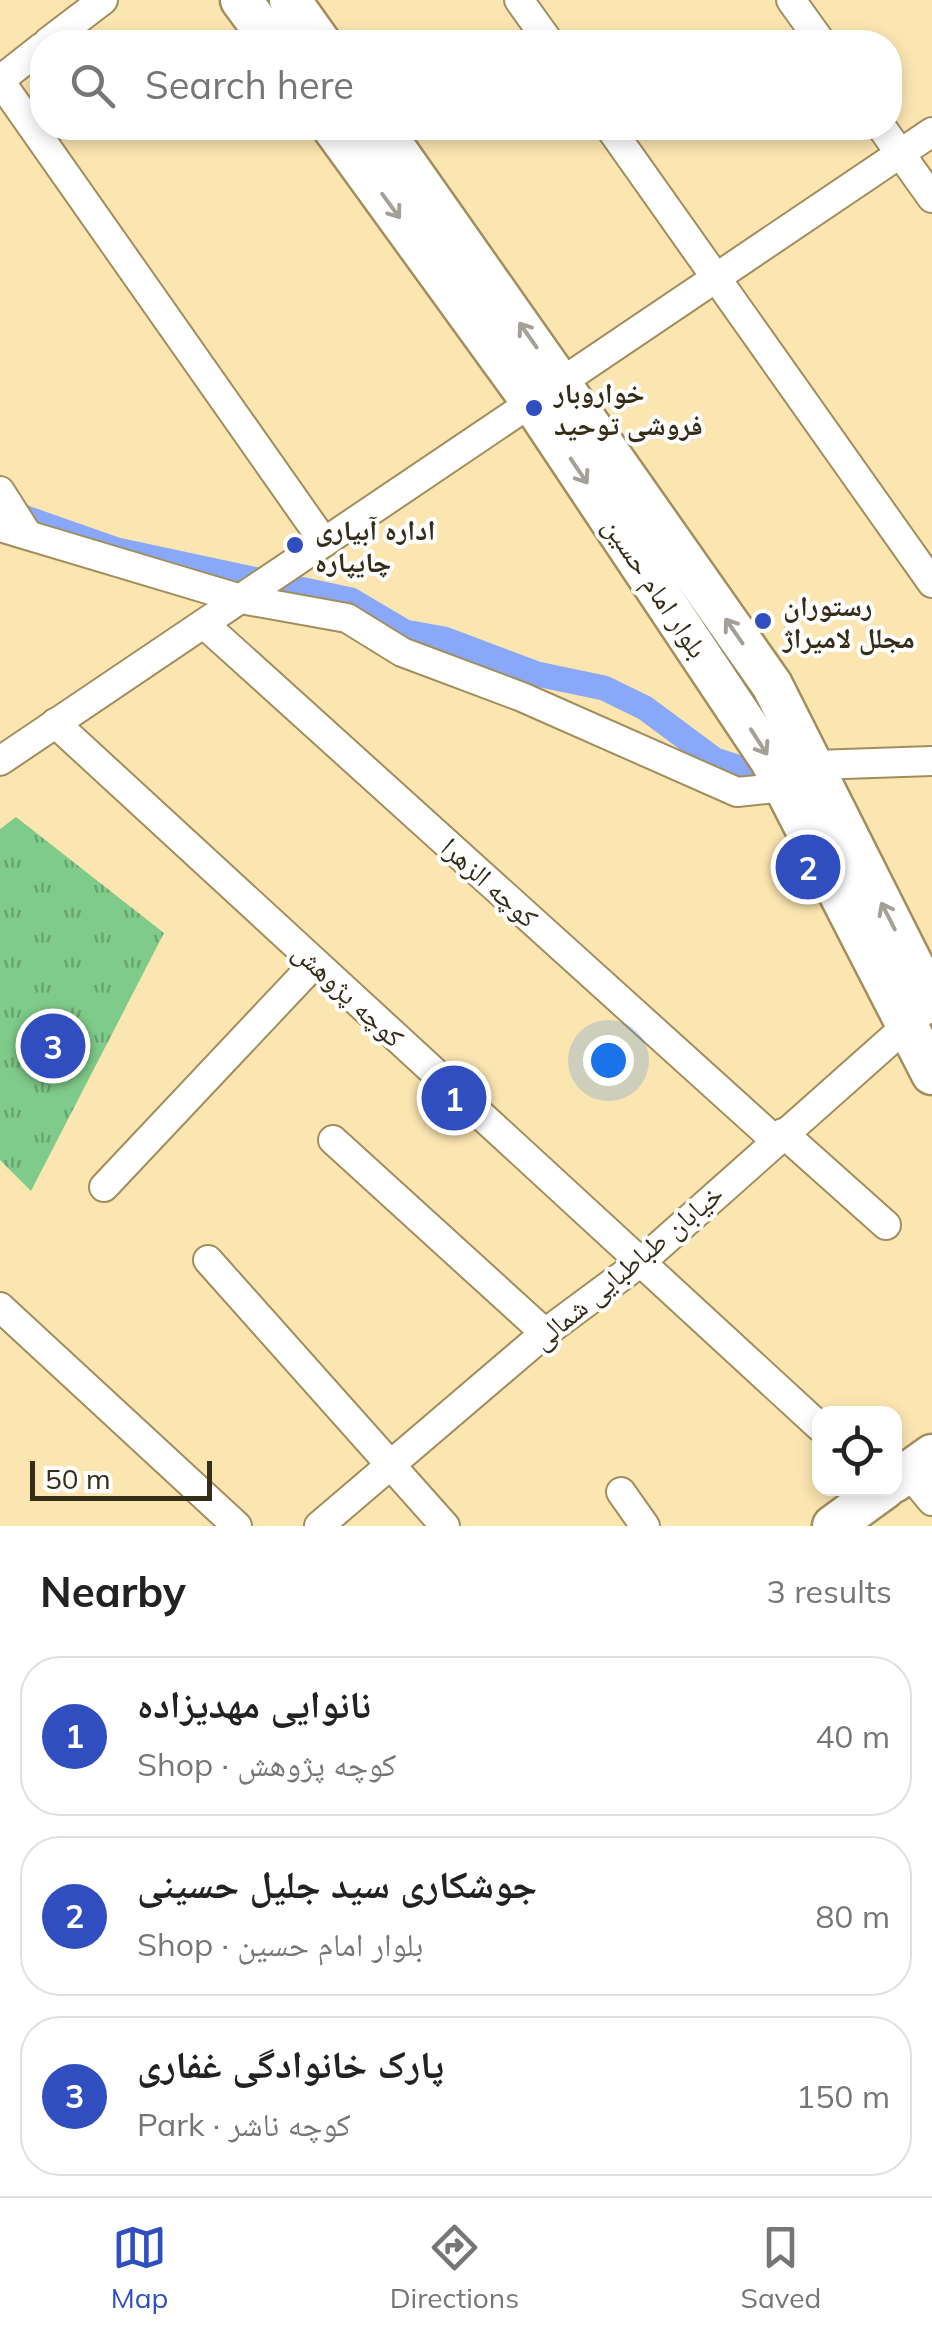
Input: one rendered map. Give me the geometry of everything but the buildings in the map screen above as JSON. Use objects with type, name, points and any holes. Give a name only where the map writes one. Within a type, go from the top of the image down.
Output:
[{"type":"street","points":[[64,30],[103,0]]},
{"type":"street","points":[[241,0],[263,30]]},
{"type":"street","points":[[290,0],[311,30]]},
{"type":"street","points":[[519,0],[540,30]]},
{"type":"street","points":[[791,0],[812,30]]},
{"type":"street","points":[[30,57],[0,80],[30,123]]},
{"type":"street","points":[[0,761],[932,132]]},
{"type":"street","points":[[42,140],[324,542]]},
{"type":"street","name":"بلوار امام حسین","points":[[343,140],[546,391],[772,685],[800,776],[923,1011],[932,1074]]},
{"type":"street","name":"بلوار امام حسین","points":[[388,140],[546,391]]},
{"type":"street","points":[[619,140],[932,583]]},
{"type":"street","points":[[891,140],[932,198]]},
{"type":"street","points":[[0,491],[28,535]]},
{"type":"street","points":[[0,527],[241,599],[347,618],[402,652],[522,697],[737,792],[800,776],[932,761]]},
{"type":"street","name":"کوچه الزهرا","points":[[204,624],[779,1137],[886,1226]]},
{"type":"street","name":"کوچه پژوهش","points":[[54,723],[812,1420]]},
{"type":"street","points":[[104,1187],[315,964]]},
{"type":"street","name":"خیابان طباطبایی شمالی","points":[[318,1526],[545,1333],[641,1262],[923,1011]]},
{"type":"street","points":[[333,1140],[545,1333]]},
{"type":"street","points":[[208,1260],[446,1526]]},
{"type":"street","points":[[0,1307],[237,1526]]},
{"type":"street","points":[[833,1526],[910,1480]]},
{"type":"street","points":[[620,1492],[645,1526]]},
{"type":"green space","points":[[16,817],[164,933],[31,1191],[0,1160],[0,829]]},
{"type":"waterway","points":[[20,516],[117,550],[351,600],[405,632],[444,639],[537,674],[604,688],[645,708],[715,760],[758,774]]},
{"type":"place","name":"خواروبار فروشی توحید","points":[[534,408]]},
{"type":"place","name":"اداره آبیاری چایپاره","points":[[295,545]]},
{"type":"place","name":"رستوران مجلل لامیراژ","points":[[763,621]]},
{"type":"place","name":"جوشکاری سید جلیل حسینی","points":[[808,867]]},
{"type":"place","name":"پارک خانوادگی غفاری","points":[[53,1046]]},
{"type":"place","name":"نانوایی مهدیزاده","points":[[454,1098]]}]
